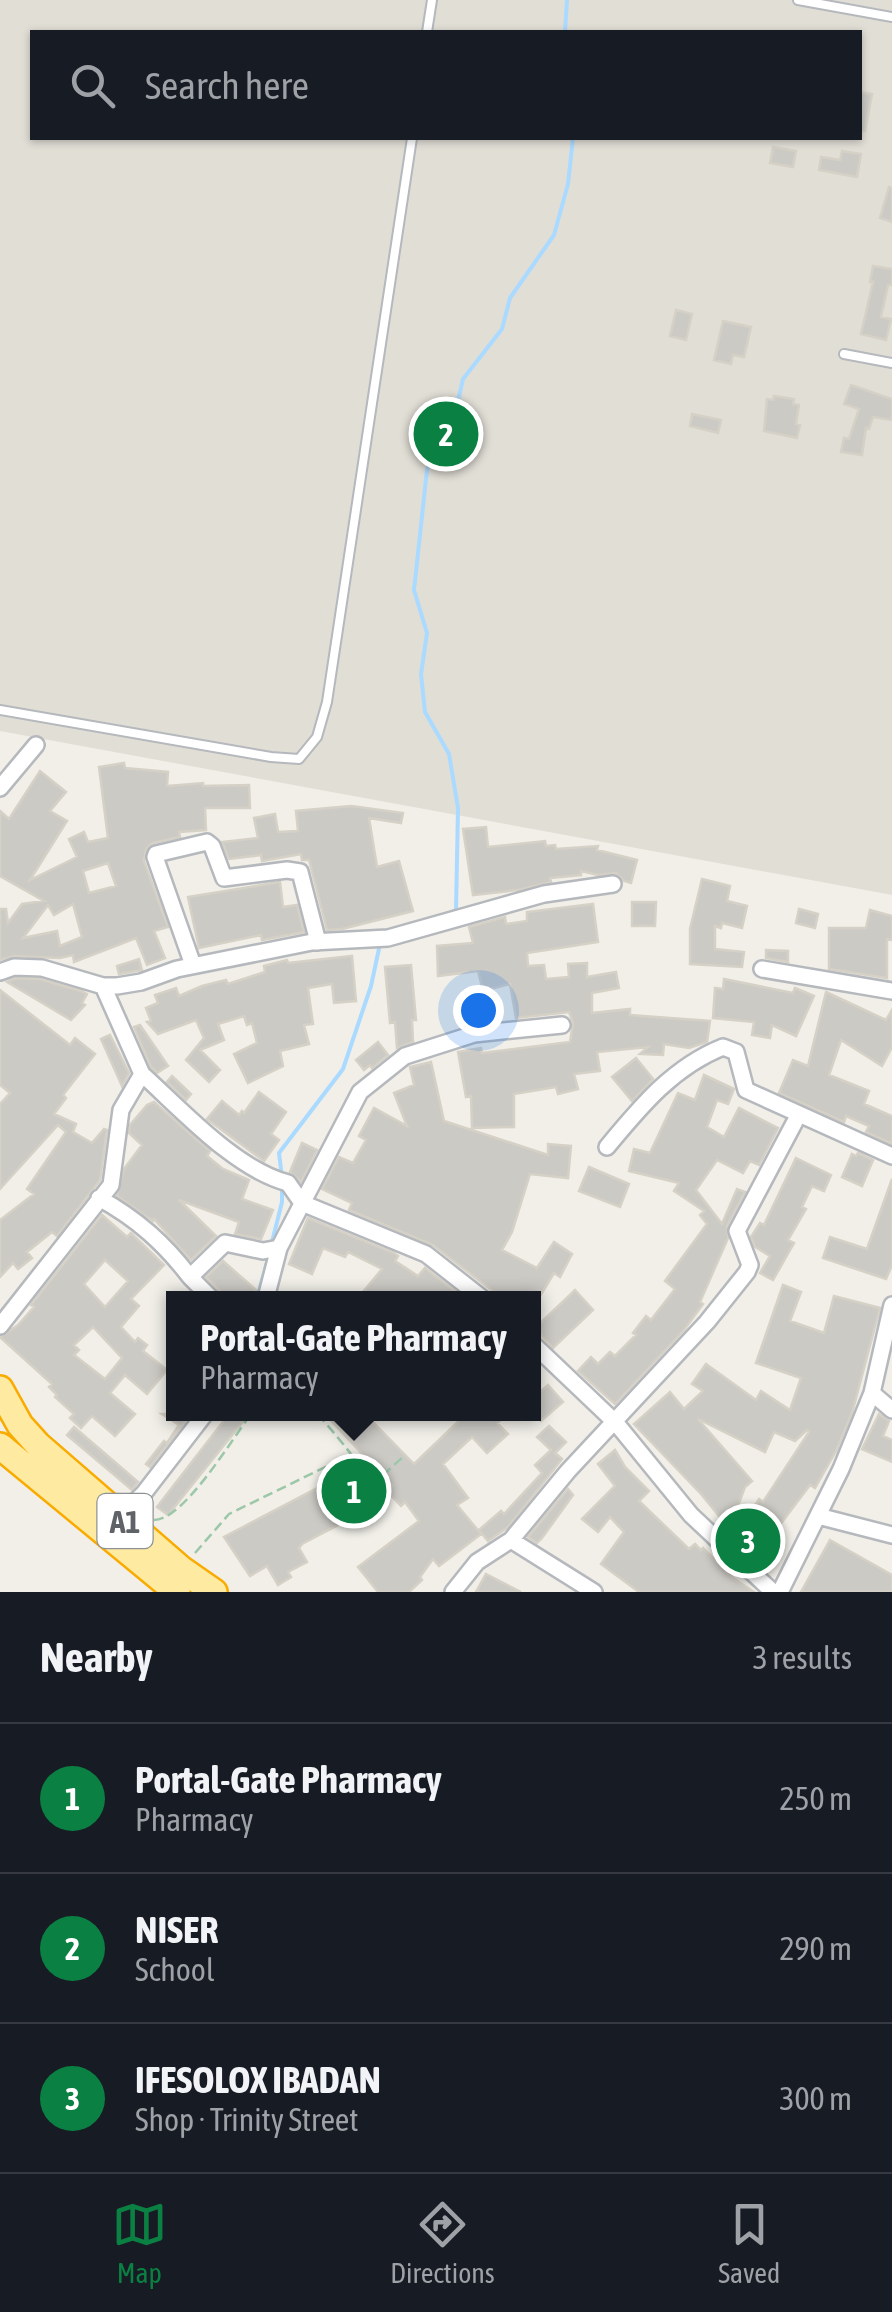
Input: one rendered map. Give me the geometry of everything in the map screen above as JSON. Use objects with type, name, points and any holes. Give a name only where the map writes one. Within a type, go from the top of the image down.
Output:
[{"type":"highway","name":"A1","points":[[0,1389],[20,1425],[38,1445],[126,1511],[179,1581]]},
{"type":"highway","name":"A1","points":[[0,1446],[179,1581],[214,1592]]},
{"type":"street","points":[[0,788],[36,745]]},
{"type":"street","points":[[194,965],[156,854],[207,842],[224,878],[287,870],[300,872],[318,942]]},
{"type":"street","points":[[0,972],[14,967],[42,968],[103,986],[141,982],[194,965],[318,942],[383,938],[544,894],[613,884]]},
{"type":"street","points":[[762,968],[892,991]]},
{"type":"street","points":[[103,986],[142,1074],[207,1134],[281,1181],[302,1203],[426,1254],[473,1291]]},
{"type":"street","points":[[267,1291],[272,1249],[302,1203],[360,1092],[405,1056],[474,1034],[562,1025]]},
{"type":"street","points":[[607,1147],[663,1084],[686,1065],[724,1047],[736,1052],[746,1090],[892,1156]]},
{"type":"street","points":[[0,1326],[111,1185],[122,1110],[142,1074]]},
{"type":"street","points":[[453,1592],[477,1562],[511,1540],[568,1471],[707,1322],[747,1272],[750,1264],[737,1231],[799,1114]]},
{"type":"street","points":[[99,1198],[128,1214],[165,1244],[204,1291]]},
{"type":"street","points":[[190,1277],[225,1244],[272,1249]]},
{"type":"street","points":[[541,1352],[616,1423],[691,1515],[777,1592],[818,1516],[872,1392],[892,1306]]},
{"type":"street","points":[[872,1392],[892,1410]]},
{"type":"street","points":[[126,1511],[200,1421]]},
{"type":"street","points":[[818,1516],[892,1536]]},
{"type":"street","points":[[511,1540],[594,1592]]},
{"type":"lane","points":[[427,30],[432,0]]},
{"type":"lane","points":[[798,0],[892,17]]},
{"type":"lane","points":[[0,710],[271,756],[300,759],[312,746],[327,702],[412,140]]},
{"type":"lane","points":[[844,354],[892,363]]},
{"type":"path","points":[[126,1511],[150,1520],[170,1515],[189,1499],[246,1421]]},
{"type":"path","points":[[324,1421],[372,1485],[376,1506]]},
{"type":"path","points":[[179,1581],[229,1514],[352,1454]]},
{"type":"path","points":[[372,1485],[404,1456]]},
{"type":"shaded area","points":[[0,0],[892,0],[892,895],[0,731]]},
{"type":"building","points":[[862,92],[872,94],[862,131]]},
{"type":"building","points":[[773,147],[796,151],[793,167],[770,163]]},
{"type":"building","points":[[842,151],[861,154],[857,177],[819,170],[821,157],[840,160]]},
{"type":"building","points":[[889,187],[892,188],[892,222],[880,218]]},
{"type":"building","points":[[873,266],[892,269],[892,285],[888,285],[881,317],[891,319],[886,340],[861,334]]},
{"type":"building","points":[[676,310],[692,314],[686,340],[670,336]]},
{"type":"building","points":[[723,321],[751,327],[744,357],[733,355],[731,364],[714,360]]},
{"type":"building","points":[[851,385],[892,399],[892,420],[873,417],[869,429],[866,428],[862,455],[841,452],[859,409],[844,404]]},
{"type":"building","points":[[774,396],[794,399],[793,404],[799,405],[797,438],[764,431],[767,399],[773,400]]},
{"type":"building","points":[[692,414],[721,420],[718,433],[690,426]]},
{"type":"building","points":[[124,763],[125,768],[168,772],[167,786],[249,785],[250,808],[205,808],[206,830],[179,832],[180,837],[153,843],[146,849],[144,861],[168,927],[154,931],[165,958],[147,965],[136,938],[74,962],[73,955],[14,956],[0,960],[0,909],[6,909],[8,923],[22,904],[44,901],[0,876],[0,811],[9,819],[40,771],[66,792],[50,811],[67,821],[30,880],[77,857],[69,839],[84,832],[88,842],[108,838],[99,767]],"holes":[[[108,863],[116,886],[89,893],[83,871]],[[73,904],[82,937],[60,946],[57,931],[23,938],[48,905],[54,915]]]},
{"type":"building","points":[[351,806],[403,813],[401,823],[369,818],[377,867],[399,861],[413,911],[327,930],[309,860],[302,860],[301,854],[262,861],[261,855],[229,859],[222,842],[258,838],[254,818],[275,814],[278,832],[298,831],[296,811]]},
{"type":"building","points":[[486,827],[488,847],[545,841],[546,846],[555,845],[556,849],[598,846],[597,850],[637,860],[631,883],[616,873],[598,875],[581,871],[581,875],[550,878],[551,882],[518,890],[473,895],[463,829]]},
{"type":"building","points":[[702,879],[730,886],[727,901],[747,906],[742,928],[722,923],[721,928],[715,926],[715,949],[744,952],[742,967],[690,964],[690,929]]},
{"type":"building","points":[[280,882],[283,907],[297,905],[304,932],[262,940],[261,935],[199,948],[188,897]]},
{"type":"building","points":[[632,902],[656,902],[655,926],[632,926]]},
{"type":"building","points":[[593,904],[598,942],[527,953],[528,966],[544,965],[546,979],[569,977],[568,964],[587,963],[587,977],[616,972],[619,988],[592,993],[592,1013],[630,1009],[630,1015],[710,1021],[707,1042],[689,1048],[664,1044],[663,1055],[640,1054],[648,1047],[597,1052],[600,1071],[574,1074],[578,1089],[558,1094],[556,1087],[514,1094],[514,1127],[472,1128],[471,1096],[466,1097],[458,1052],[481,1048],[482,1053],[570,1042],[573,1023],[569,1012],[516,1018],[510,984],[483,991],[478,971],[438,976],[437,946],[473,943],[469,927],[505,917],[506,924],[527,921],[527,912]]},
{"type":"building","points":[[799,909],[818,914],[815,928],[796,923]]},
{"type":"building","points":[[870,910],[892,916],[892,940],[887,939],[887,978],[829,969],[829,928],[866,928]]},
{"type":"building","points":[[766,950],[788,951],[788,962],[766,958]]},
{"type":"building","points":[[352,956],[356,1001],[334,1003],[332,984],[308,988],[313,1024],[304,1025],[309,1044],[280,1051],[283,1066],[248,1083],[234,1054],[257,1043],[252,1023],[247,1025],[244,1016],[218,1024],[224,1040],[200,1050],[220,1070],[209,1082],[186,1060],[204,1038],[196,1020],[158,1034],[147,1022],[151,1021],[146,1008],[158,1003],[155,995],[176,988],[179,996],[202,986],[226,980],[228,984],[265,972],[264,966],[287,960],[288,963]]},
{"type":"building","points":[[139,959],[142,970],[119,974],[117,966]]},
{"type":"building","points":[[411,965],[416,1020],[412,1020],[413,1042],[397,1048],[395,1022],[390,1023],[385,967]]},
{"type":"building","points":[[16,978],[40,979],[81,991],[87,994],[82,1003],[85,1005],[71,1020],[7,982]]},
{"type":"building","points":[[724,979],[793,993],[795,988],[814,996],[796,1036],[772,1025],[770,1038],[752,1035],[754,1022],[713,1018],[715,988],[723,989]]},
{"type":"building","points":[[0,990],[70,1045],[75,1038],[95,1054],[63,1095],[66,1098],[54,1114],[76,1124],[73,1132],[92,1143],[107,1130],[100,1180],[57,1236],[52,1232],[27,1252],[32,1258],[18,1269],[13,1263],[0,1277],[0,1220],[34,1194],[27,1189],[66,1132],[58,1125],[0,1189],[0,1104],[10,1093],[0,1085]]},
{"type":"building","points":[[826,992],[886,1020],[892,1010],[892,1047],[882,1066],[841,1040],[829,1075],[869,1091],[864,1104],[892,1116],[892,1144],[866,1132],[869,1126],[846,1116],[844,1122],[779,1093],[793,1060],[808,1066]]},
{"type":"building","points":[[140,1025],[168,1066],[157,1073],[134,1027]]},
{"type":"building","points":[[110,1035],[129,1073],[122,1086],[101,1039]]},
{"type":"building","points":[[378,1042],[388,1055],[364,1070],[356,1060]]},
{"type":"building","points":[[636,1058],[653,1079],[632,1101],[612,1077]]},
{"type":"building","points":[[431,1062],[444,1121],[548,1155],[548,1144],[571,1146],[568,1178],[530,1174],[512,1232],[502,1250],[537,1268],[554,1242],[572,1254],[560,1277],[554,1273],[541,1295],[541,1291],[493,1291],[433,1245],[349,1210],[352,1203],[322,1189],[339,1157],[353,1163],[366,1140],[359,1136],[374,1108],[407,1126],[394,1093],[414,1085],[410,1067]]},
{"type":"building","points":[[704,1075],[734,1089],[728,1104],[717,1100],[707,1127],[724,1137],[739,1108],[778,1128],[759,1165],[750,1161],[743,1173],[717,1160],[696,1190],[722,1224],[737,1189],[745,1192],[727,1226],[728,1238],[700,1302],[703,1304],[615,1404],[578,1371],[591,1357],[598,1364],[610,1352],[615,1356],[636,1335],[633,1333],[646,1316],[651,1320],[675,1289],[665,1281],[707,1224],[700,1215],[704,1211],[674,1191],[679,1183],[629,1171],[634,1149],[650,1153],[678,1093],[695,1100]]},
{"type":"building","points":[[172,1076],[191,1094],[186,1100],[167,1082]]},
{"type":"building","points":[[259,1092],[286,1112],[271,1134],[279,1140],[264,1161],[207,1119],[222,1101],[239,1115],[244,1113]]},
{"type":"building","points":[[154,1102],[210,1151],[207,1156],[223,1169],[249,1180],[242,1199],[273,1210],[261,1239],[235,1234],[239,1222],[179,1200],[216,1236],[191,1260],[154,1219],[117,1196],[124,1169],[142,1145],[129,1133],[130,1125]]},
{"type":"building","points":[[302,1143],[317,1150],[301,1182],[290,1172]]},
{"type":"building","points":[[852,1154],[873,1160],[862,1186],[842,1177]]},
{"type":"building","points":[[796,1158],[831,1175],[824,1191],[812,1186],[802,1207],[806,1209],[788,1240],[794,1243],[773,1280],[760,1273],[770,1256],[755,1247],[751,1237],[760,1223],[764,1225]]},
{"type":"building","points":[[589,1167],[629,1184],[620,1207],[579,1191]]},
{"type":"building","points":[[892,1179],[892,1265],[886,1279],[823,1258],[830,1237],[867,1249]]},
{"type":"building","points":[[102,1215],[127,1237],[131,1233],[164,1265],[131,1299],[139,1306],[121,1327],[135,1342],[138,1338],[147,1345],[143,1351],[166,1371],[147,1394],[125,1375],[110,1393],[135,1414],[115,1436],[92,1416],[81,1428],[70,1418],[74,1414],[55,1397],[49,1387],[52,1384],[0,1337],[34,1307],[31,1305]],"holes":[[[105,1260],[128,1281],[105,1307],[84,1284]],[[93,1327],[122,1358],[105,1379],[74,1355],[79,1350],[74,1345]]]},
{"type":"building","points":[[308,1218],[394,1253],[398,1256],[395,1261],[418,1276],[425,1268],[455,1291],[364,1291],[382,1269],[348,1252],[345,1257],[323,1248],[312,1274],[289,1264]]},
{"type":"building","points":[[223,1261],[256,1290],[220,1291],[206,1277]]},
{"type":"building","points":[[783,1285],[801,1292],[790,1321],[824,1333],[834,1296],[880,1308],[852,1413],[836,1451],[815,1488],[810,1485],[764,1546],[776,1556],[767,1566],[719,1526],[723,1521],[701,1494],[634,1424],[670,1392],[684,1409],[703,1391],[692,1384],[706,1364],[756,1400],[761,1391],[790,1410],[801,1378],[756,1363]],"holes":[[[698,1419],[765,1452],[774,1432],[795,1441],[809,1432],[763,1502],[759,1499],[746,1520],[735,1514],[745,1487],[752,1481]]]},
{"type":"building","points":[[575,1290],[593,1310],[553,1348],[541,1335],[541,1322]]},
{"type":"building","points":[[548,1385],[563,1402],[541,1421],[541,1391]]},
{"type":"building","points":[[879,1414],[889,1421],[883,1436],[892,1440],[892,1462],[862,1449]]},
{"type":"building","points":[[173,1421],[186,1421],[150,1467],[146,1464],[164,1441],[167,1443],[179,1425]]},
{"type":"building","points":[[224,1421],[243,1421],[168,1515],[157,1507]]},
{"type":"building","points":[[332,1421],[361,1424],[372,1421],[414,1464],[459,1421],[499,1421],[497,1423],[508,1434],[487,1453],[472,1437],[443,1464],[468,1498],[457,1505],[481,1534],[439,1566],[433,1559],[420,1577],[422,1580],[409,1592],[378,1592],[358,1567],[419,1521],[405,1502],[401,1506],[387,1491],[392,1486]]},
{"type":"building","points":[[549,1426],[566,1442],[555,1453],[562,1459],[508,1527],[488,1541],[479,1530],[501,1511],[504,1514],[542,1473],[535,1465],[551,1450],[537,1437]]},
{"type":"building","points":[[74,1427],[138,1482],[132,1490],[67,1435]]},
{"type":"building","points":[[615,1450],[625,1467],[649,1491],[639,1501],[689,1549],[695,1544],[703,1548],[733,1578],[754,1592],[639,1592],[601,1564],[624,1532],[610,1517],[598,1532],[582,1519],[615,1486],[598,1464]]},
{"type":"building","points":[[344,1474],[365,1511],[302,1544],[299,1548],[307,1562],[288,1572],[291,1577],[278,1585],[267,1566],[250,1576],[224,1537]]},
{"type":"building","points":[[568,1489],[573,1495],[542,1538],[537,1543],[528,1537]]},
{"type":"building","points":[[830,1540],[892,1575],[892,1592],[801,1592]]},
{"type":"building","points":[[486,1574],[521,1592],[476,1592]]},
{"type":"waterway","points":[[565,30],[567,0]]},
{"type":"waterway","points":[[444,915],[456,910],[458,808],[449,754],[425,712],[421,674],[427,633],[414,590],[427,470],[434,443],[456,410],[463,379],[502,329],[510,298],[554,235],[568,184],[573,140]]},
{"type":"waterway","points":[[282,1177],[279,1153],[343,1069],[371,986],[380,944]]},
{"type":"waterway","points":[[271,1246],[282,1187]]},
{"type":"waterway","points":[[259,1291],[269,1255]]},
{"type":"place","name":"NISER","points":[[446,434]]},
{"type":"place","name":"Portal-Gate Pharmacy","points":[[354,1491]]},
{"type":"place","name":"IFESOLOX IBADAN","points":[[748,1541]]}]
